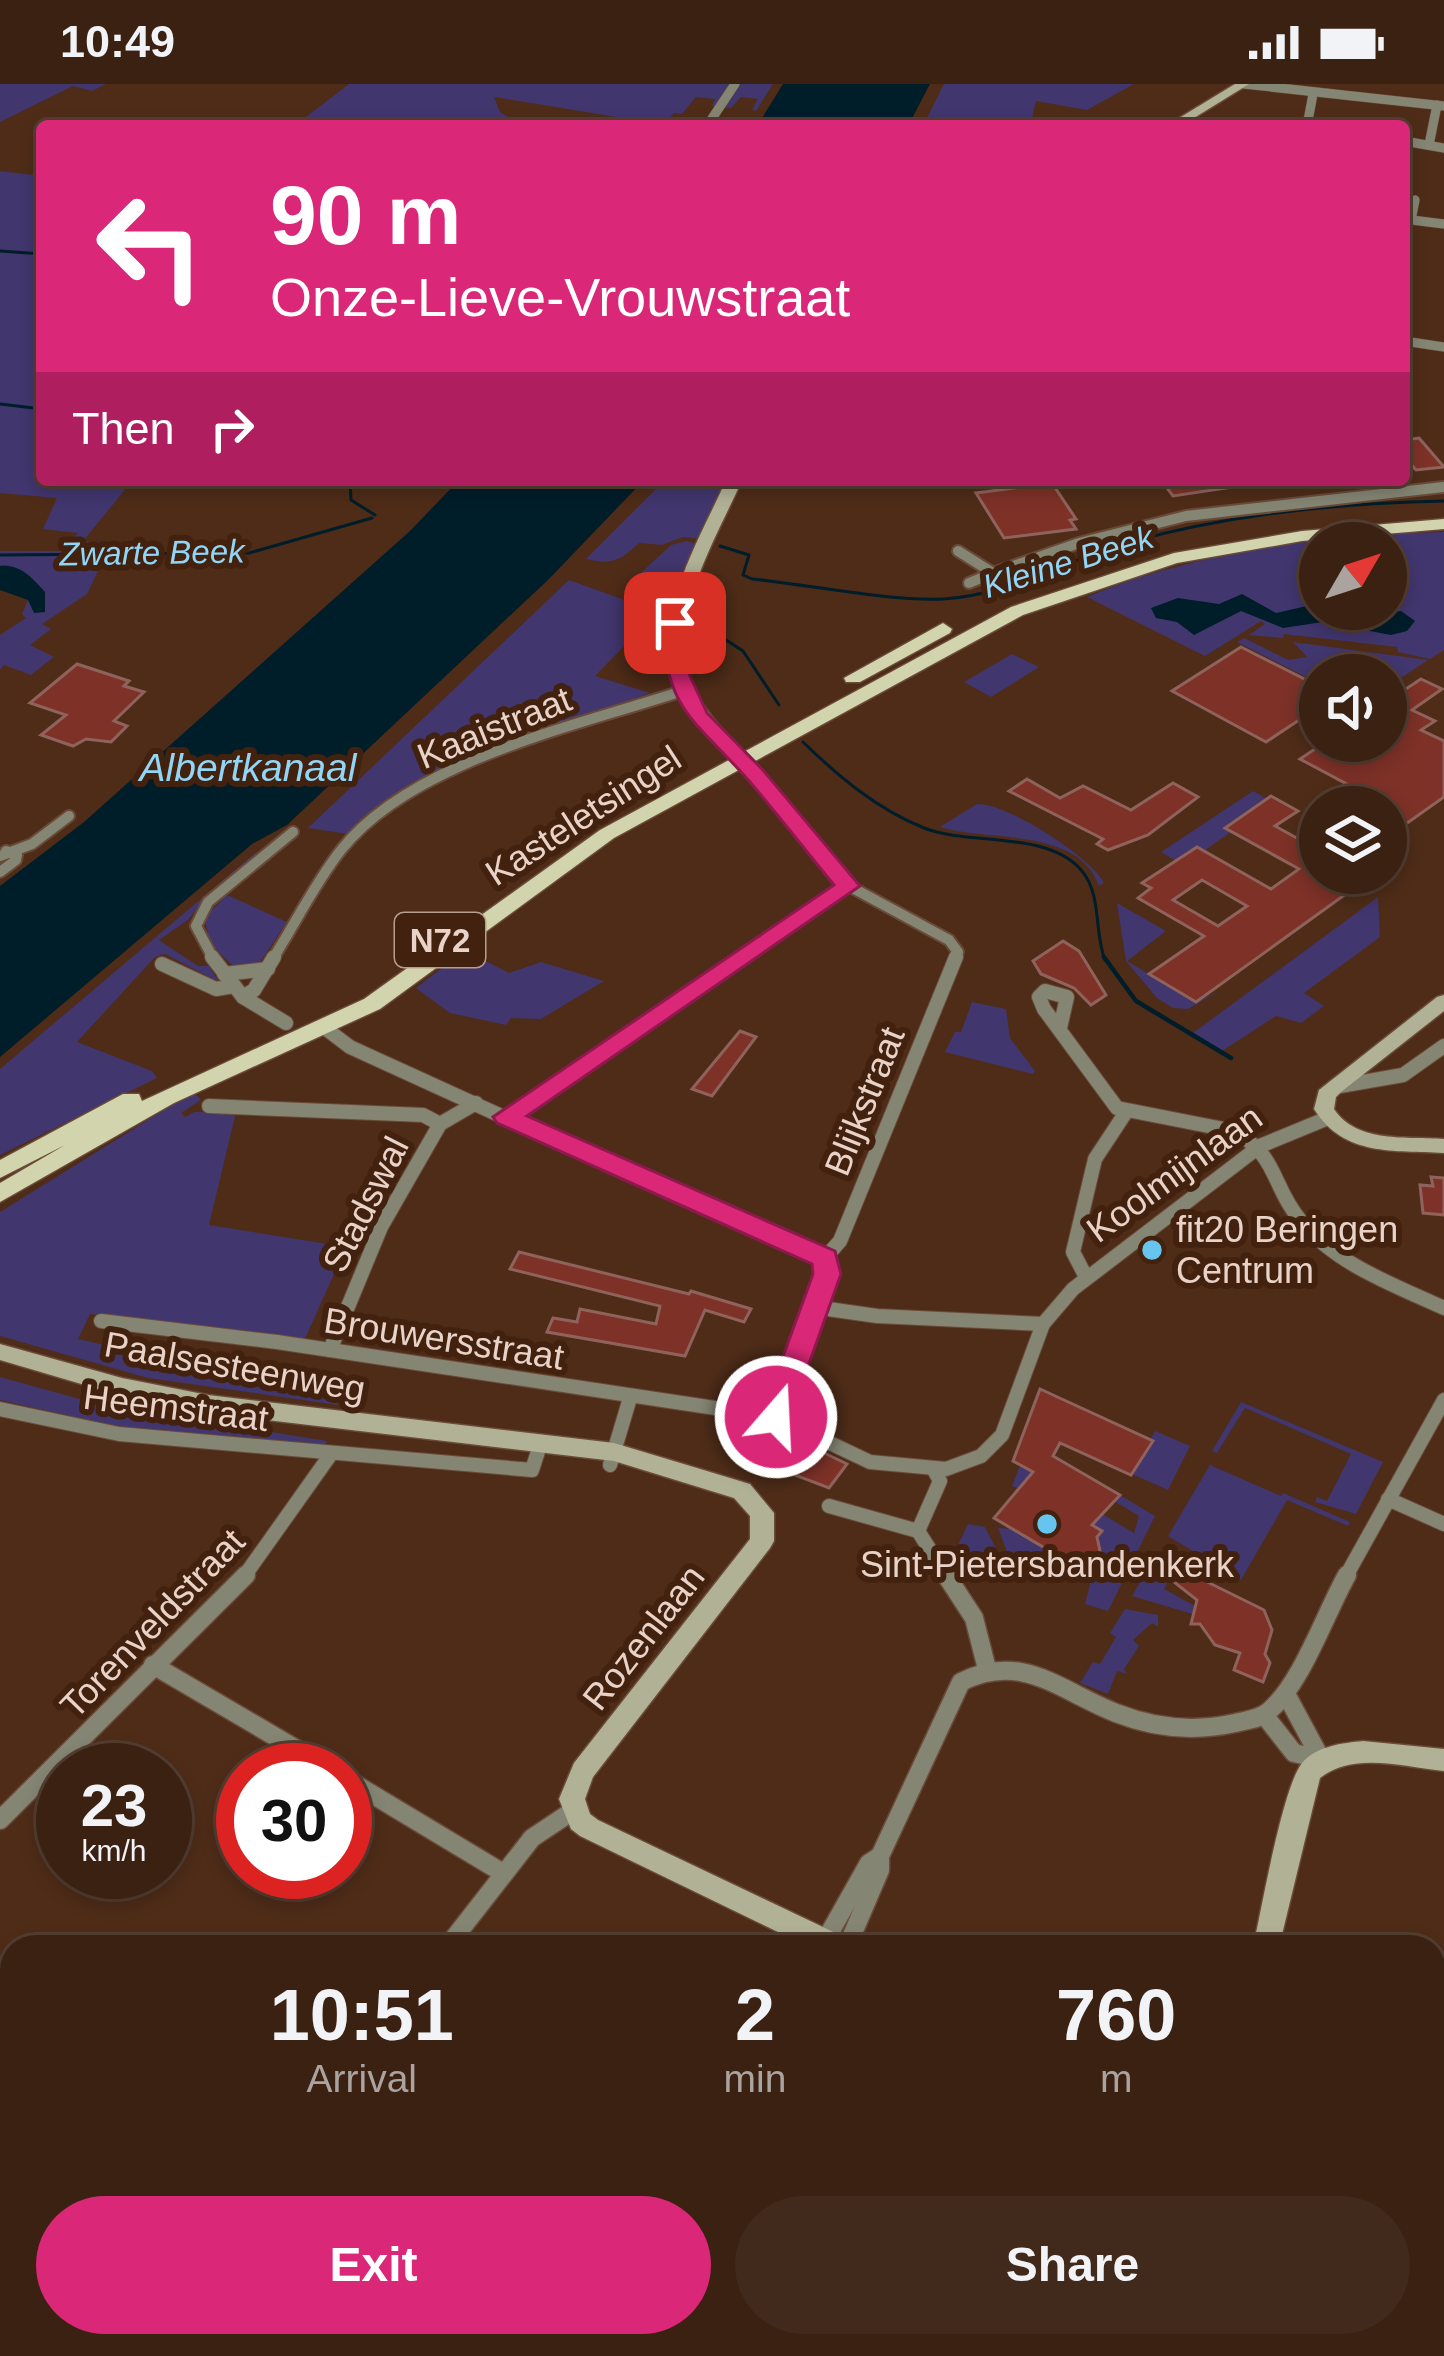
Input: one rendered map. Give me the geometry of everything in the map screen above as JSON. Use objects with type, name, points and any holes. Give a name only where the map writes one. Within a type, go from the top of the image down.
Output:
[{"type":"main road","name":"Kasteletsingel","points":[[0,1194],[166,1097],[372,1004],[607,834],[951,625],[1051,581],[1231,533],[1444,513]]},
{"type":"main road","name":"Kasteletsingel","points":[[0,1170],[87,1120],[356,999],[581,839],[967,634],[1118,574],[1241,545],[1444,524]]},
{"type":"street","points":[[711,120],[735,84]]},
{"type":"street","points":[[1182,120],[1244,84],[1440,110],[1429,145]]},
{"type":"street","points":[[1345,97],[1348,84]]},
{"type":"street","points":[[1308,120],[1313,94]]},
{"type":"street","points":[[1410,142],[1444,148]]},
{"type":"street","points":[[1410,214],[1415,200]]},
{"type":"street","points":[[1410,220],[1444,224]]},
{"type":"street","points":[[1410,342],[1444,346]]},
{"type":"street","points":[[506,1117],[848,886],[697,716],[682,691],[675,665],[675,623],[732,486]]},
{"type":"street","points":[[969,583],[1079,543],[1186,516],[1444,487]]},
{"type":"street","points":[[958,551],[993,573]]},
{"type":"street","name":"Kaaistraat","points":[[239,992],[268,969],[342,848],[383,812],[425,784],[479,758],[682,691]]},
{"type":"street","points":[[4,853],[32,844],[69,816]]},
{"type":"street","points":[[286,1023],[239,992],[197,936],[200,911],[293,832]]},
{"type":"street","points":[[0,872],[16,860],[4,853]]},
{"type":"street","name":"Blijkstraat","points":[[776,1417],[827,1274],[825,1258],[840,1241],[958,952],[950,940],[848,886]]},
{"type":"street","points":[[162,964],[216,989],[239,992]]},
{"type":"street","points":[[224,974],[268,969]]},
{"type":"street","points":[[1444,1000],[1334,1087],[1324,1101],[1328,1118],[1337,1128],[1365,1140],[1444,1146]]},
{"type":"street","points":[[325,1028],[350,1047],[825,1258]]},
{"type":"street","points":[[1060,1028],[1108,1100],[1126,1112],[1234,1131],[1260,1146],[1278,1169],[1298,1219],[1311,1232],[1368,1270],[1444,1308]]},
{"type":"street","points":[[1334,1087],[1402,1076],[1444,1046]]},
{"type":"street","name":"Stadswal","points":[[330,1350],[381,1227],[440,1124],[476,1103]]},
{"type":"street","points":[[208,1106],[423,1115],[440,1124]]},
{"type":"street","points":[[1086,1276],[1072,1252],[1090,1175],[1126,1112]]},
{"type":"street","name":"Koolmijnlaan","points":[[934,1470],[972,1462],[994,1445],[1043,1324],[1086,1276],[1260,1146],[1328,1118]]},
{"type":"street","points":[[814,1307],[877,1316],[1043,1324]]},
{"type":"street","name":"Brouwersstraat","points":[[101,1321],[776,1417],[858,1457],[900,1468],[934,1470]]},
{"type":"street","name":"Paalsesteenweg","points":[[0,1352],[122,1388],[208,1404],[612,1459],[732,1486],[759,1508]]},
{"type":"street","points":[[612,1459],[629,1398]]},
{"type":"street","points":[[839,1935],[880,1870],[880,1856],[924,1770],[955,1690],[969,1676],[987,1670],[1023,1670],[1119,1714],[1168,1727],[1211,1728],[1265,1716],[1286,1694],[1444,1400]]},
{"type":"street","name":"Heemstraat","points":[[0,1408],[119,1434],[532,1470],[539,1448]]},
{"type":"street","name":"Torenveldstraat","points":[[0,1820],[246,1575],[331,1454]]},
{"type":"street","points":[[918,1531],[940,1481],[934,1470]]},
{"type":"street","points":[[1388,1499],[1444,1524]]},
{"type":"street","points":[[829,1506],[918,1531],[974,1618],[987,1670]]},
{"type":"street","name":"Rozenlaan","points":[[574,1810],[577,1780],[762,1541],[765,1524],[759,1508]]},
{"type":"street","points":[[154,1665],[286,1743]]},
{"type":"street","points":[[1286,1694],[1321,1759]]},
{"type":"street","points":[[1265,1716],[1294,1753],[1321,1759],[1349,1754],[1444,1760]]},
{"type":"street","points":[[1269,1935],[1306,1775],[1321,1759]]},
{"type":"street","points":[[372,1794],[503,1873]]},
{"type":"street","points":[[456,1935],[541,1828],[574,1810],[580,1821],[607,1837],[812,1935]]},
{"type":"shaded area","points":[[0,84],[106,84],[92,91],[73,86],[0,122]]},
{"type":"shaded area","points":[[349,84],[773,84],[756,111],[752,110],[758,99],[741,97],[731,108],[712,106],[715,99],[696,97],[682,114],[674,113],[668,120],[634,120],[494,97],[500,112],[513,120],[302,120]]},
{"type":"shaded area","points":[[944,84],[1134,84],[1087,110],[1036,101],[1031,120],[926,120]]},
{"type":"shaded area","points":[[0,171],[36,175],[36,486],[128,486],[83,541],[163,547],[161,557],[102,563],[87,594],[42,624],[51,629],[30,645],[54,657],[31,675],[4,665],[0,670],[0,635],[26,618],[22,614],[28,600],[45,612],[8,565],[0,566],[0,551],[61,551],[78,533],[43,529],[57,498],[0,493]]},
{"type":"shaded area","points":[[659,486],[723,486],[701,539],[639,543],[615,560],[586,559]]},
{"type":"shaded area","points":[[1444,532],[1444,650],[1430,659],[1398,652],[1397,647],[1284,634],[1283,638],[1249,635],[1265,624],[1261,621],[1205,656],[1087,597],[1170,568],[1299,542],[1299,630],[1407,630],[1407,533]]},
{"type":"shaded area","points":[[699,544],[674,604],[630,583],[671,545]]},
{"type":"shaded area","points":[[569,580],[669,612],[665,643],[634,636],[595,676],[650,693],[454,766],[417,785],[348,834],[308,828]]},
{"type":"shaded area","points":[[1244,638],[1288,660],[1299,658],[1299,673],[1237,642]]},
{"type":"shaded area","points":[[1293,642],[1383,654],[1304,654]]},
{"type":"shaded area","points":[[1012,654],[1039,667],[991,697],[964,682]]},
{"type":"shaded area","points":[[1407,657],[1428,660],[1407,674]]},
{"type":"shaded area","points":[[1253,791],[1267,799],[1226,827],[1232,831],[1204,851],[1196,847],[1176,861],[1161,852]]},
{"type":"shaded area","points":[[977,804],[1007,812],[1046,833],[1083,859],[1104,883],[1099,886],[1088,867],[1053,845],[940,827]]},
{"type":"shaded area","points":[[266,848],[209,893],[188,920],[159,940],[198,966],[209,966],[219,982],[165,954],[155,957],[77,1042],[152,1071],[157,1078],[0,1155],[0,1069],[254,854]]},
{"type":"shaded area","points":[[227,895],[287,922],[259,964],[237,969],[211,946],[204,918]]},
{"type":"shaded area","points":[[1378,897],[1380,937],[1304,993],[1324,1006],[1301,1023],[1276,1016],[1222,1051],[1193,1033]]},
{"type":"shaded area","points":[[1117,903],[1166,931],[1127,961],[1196,1002],[1219,991],[1188,1009],[1173,1008],[1157,998],[1126,961]]},
{"type":"shaded area","points":[[465,950],[509,973],[541,962],[604,981],[541,1019],[511,1018],[506,1025],[450,1013],[416,988]]},
{"type":"shaded area","points":[[972,1002],[1006,1009],[1010,1038],[1033,1074],[945,1052],[955,1032],[961,1032]]},
{"type":"shaded area","points":[[193,1092],[201,1100],[181,1113],[185,1117],[194,1112],[236,1112],[209,1225],[346,1247],[305,1339],[90,1314],[78,1339],[259,1380],[269,1387],[336,1395],[338,1405],[148,1378],[0,1336],[0,1212]]},
{"type":"shaded area","points":[[0,1377],[98,1404],[327,1441],[325,1449],[136,1431],[0,1400]]},
{"type":"shaded area","points":[[1241,1402],[1383,1462],[1356,1514],[1315,1502],[1317,1497],[1327,1501],[1351,1454],[1245,1408],[1217,1453],[1212,1451]]},
{"type":"shaded area","points":[[1155,1431],[1190,1446],[1168,1490],[1132,1474]]},
{"type":"shaded area","points":[[1020,1465],[1134,1533],[1139,1516],[1114,1501],[1120,1495],[1155,1516],[1108,1611],[1085,1604],[1091,1580],[1009,1557],[998,1528],[1012,1529],[1072,1564],[1080,1554],[1094,1557],[1093,1541],[1101,1531],[1012,1486]]},
{"type":"shaded area","points":[[1210,1465],[1350,1522],[1348,1526],[1287,1500],[1241,1580],[1168,1536]]},
{"type":"shaded area","points":[[968,1524],[985,1527],[1002,1560],[986,1579],[951,1559]]},
{"type":"shaded area","points":[[1154,1559],[1175,1569],[1164,1589],[1195,1606],[1192,1614],[1132,1596]]},
{"type":"shaded area","points":[[1125,1609],[1158,1615],[1158,1627],[1152,1623],[1133,1640],[1139,1646],[1124,1669],[1127,1674],[1117,1671],[1108,1694],[1080,1683],[1093,1662],[1100,1664],[1116,1637],[1110,1633]]},
{"type":"water","points":[[783,84],[930,84],[911,120],[761,120]]},
{"type":"water","name":"Albertkanaal","points":[[453,486],[638,486],[549,579],[287,825],[252,844],[0,1057],[0,886],[84,822],[410,531]]},
{"type":"water","points":[[0,566],[20,570],[45,592],[45,612],[34,613],[28,600],[0,590]]},
{"type":"water","points":[[1242,594],[1276,613],[1299,608],[1299,626],[1283,628],[1241,611],[1194,635],[1177,622],[1156,618],[1151,608],[1178,598],[1219,604]]},
{"type":"water","points":[[1407,615],[1415,621],[1407,631],[1391,635],[1365,630],[1407,630]]},
{"type":"building","points":[[1419,438],[1444,467],[1416,470],[1410,463],[1410,439]]},
{"type":"building","points":[[1054,486],[1076,519],[1070,520],[1076,529],[1004,538],[976,493]]},
{"type":"building","points":[[1166,486],[1233,486],[1233,487],[1173,496]]},
{"type":"building","points":[[1241,647],[1299,676],[1299,720],[1266,742],[1172,691]]},
{"type":"building","points":[[77,664],[129,681],[124,686],[144,692],[114,721],[127,726],[111,742],[86,739],[73,746],[41,735],[66,715],[30,703]]},
{"type":"building","points":[[1421,679],[1442,689],[1412,710],[1435,721],[1421,730],[1444,741],[1444,797],[1407,823],[1407,786],[1350,786],[1306,762],[1407,762],[1407,688]]},
{"type":"building","points":[[1027,779],[1060,798],[1083,786],[1131,810],[1173,783],[1198,797],[1148,835],[1108,850],[1097,844],[1103,839],[1009,791]]},
{"type":"building","points":[[1271,796],[1298,811],[1275,826],[1299,839],[1299,869],[1225,828]]},
{"type":"building","points":[[1197,847],[1271,889],[1299,869],[1299,894],[1346,894],[1196,1002],[1149,974],[1204,936],[1138,898],[1151,888],[1142,883]],"holes":[[[1202,880],[1247,906],[1218,926],[1173,900]]]},
{"type":"building","points":[[1063,941],[1079,951],[1106,995],[1091,1005],[1074,988],[1041,974],[1033,961]]},
{"type":"building","points":[[740,1031],[756,1037],[712,1096],[692,1089]]},
{"type":"building","points":[[1431,1177],[1444,1178],[1444,1215],[1423,1213],[1420,1185],[1433,1186]]},
{"type":"building","points":[[519,1252],[751,1309],[744,1322],[705,1310],[685,1356],[547,1332],[553,1318],[577,1322],[580,1309],[656,1324],[660,1306],[510,1269]]},
{"type":"building","points":[[1040,1389],[1153,1441],[1131,1475],[1060,1443],[1053,1456],[1120,1495],[1092,1525],[1102,1531],[1097,1537],[1100,1551],[1095,1557],[1080,1554],[1072,1564],[994,1518],[1033,1472],[1013,1461]]},
{"type":"building","points":[[814,1448],[847,1464],[829,1488],[795,1475]]},
{"type":"building","points":[[1177,1567],[1264,1610],[1272,1630],[1265,1654],[1270,1663],[1263,1682],[1234,1670],[1240,1653],[1215,1645],[1200,1624],[1191,1624],[1197,1600],[1169,1578]]},
{"type":"waterway","points":[[0,251],[36,254]]},
{"type":"waterway","name":"Kleine Beek","points":[[0,404],[36,408]]},
{"type":"waterway","name":"Kleine Beek","points":[[350,486],[351,500],[375,515]]},
{"type":"waterway","name":"Kleine Beek","points":[[720,546],[749,555],[743,575],[752,579],[943,599],[990,591],[1104,550],[1205,524],[1364,504],[1444,501]]},
{"type":"waterway","name":"Zwarte Beek","points":[[0,555],[249,553],[372,518]]},
{"type":"waterway","name":"Zwarte Beek","points":[[642,594],[670,606]]},
{"type":"waterway","name":"Zwarte Beek","points":[[689,616],[743,651],[779,705]]},
{"type":"waterway","name":"Zwarte Beek","points":[[803,742],[859,791],[924,828],[1029,844],[1067,858],[1082,871],[1092,891],[1104,958]]},
{"type":"waterway","name":"Zwarte Beek","points":[[1104,958],[1136,1001],[1231,1058]]},
{"type":"place","name":"fit20 Beringen Centrum","points":[[1152,1250]]},
{"type":"place","name":"Sint-Pietersbandenkerk","points":[[1047,1524]]},
{"type":"route","points":[[675,623],[675,665],[682,691],[697,716],[754,773],[848,886],[714,981],[506,1117],[825,1258],[827,1274],[776,1417]]}]
